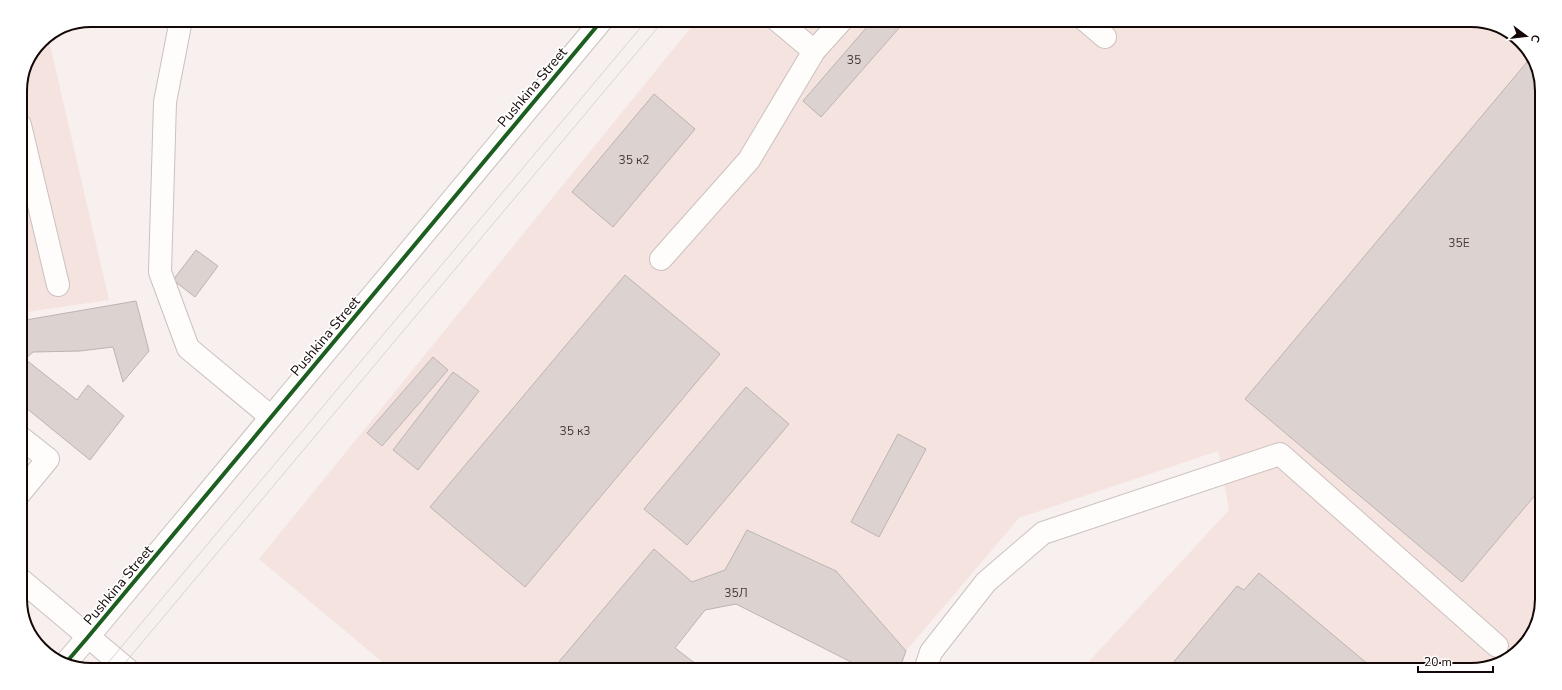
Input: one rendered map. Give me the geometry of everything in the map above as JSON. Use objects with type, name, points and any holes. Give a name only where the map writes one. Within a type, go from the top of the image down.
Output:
[{"type":"street","points":[[180,27],[165,102],[160,272],[188,348],[271,417]]},
{"type":"street","name":"Pushkina Street","points":[[69,659],[596,27]]},
{"type":"street","points":[[785,27],[814,51]]},
{"type":"street","points":[[661,259],[749,160],[814,51],[836,27]]},
{"type":"street","points":[[1093,27],[1105,37]]},
{"type":"street","points":[[27,154],[58,285]]},
{"type":"street","points":[[27,442],[48,459],[27,485]]},
{"type":"street","points":[[927,663],[931,652],[986,582],[1043,532],[1280,454],[1497,646]]},
{"type":"street","points":[[27,585],[120,663]]},
{"type":"shaded area","points":[[691,27],[1471,27],[1484,28],[1506,38],[1506,56],[1525,56],[1528,62],[1532,70],[1535,86],[1535,599],[1534,612],[1524,635],[1513,647],[1500,656],[1492,660],[1471,663],[1087,663],[1229,510],[1218,451],[1019,518],[906,651],[836,571],[747,530],[725,570],[692,582],[563,663],[384,663],[259,559]]},
{"type":"shaded area","points":[[50,43],[109,300],[27,312],[27,86],[29,74],[34,62],[40,52]]},
{"type":"building","points":[[867,27],[900,27],[821,117],[803,101]]},
{"type":"building","points":[[1528,61],[1532,70],[1535,86],[1535,495],[1462,582],[1245,399]]},
{"type":"building","points":[[654,94],[695,129],[613,227],[572,192]]},
{"type":"building","points":[[196,250],[218,266],[195,297],[173,280]]},
{"type":"building","points":[[625,275],[720,354],[525,587],[430,507]]},
{"type":"building","points":[[136,301],[149,351],[123,382],[113,347],[80,351],[33,352],[27,357],[27,320]]},
{"type":"building","points":[[433,357],[448,370],[382,446],[367,433]]},
{"type":"building","points":[[27,361],[77,400],[88,385],[124,416],[90,460],[27,409]]},
{"type":"building","points":[[453,372],[479,391],[418,470],[393,450]]},
{"type":"building","points":[[746,387],[789,424],[687,545],[644,509]]},
{"type":"building","points":[[898,434],[926,449],[879,537],[851,522]]},
{"type":"building","points":[[747,530],[836,571],[906,651],[902,663],[853,663],[736,604],[705,610],[675,648],[695,663],[558,663],[654,549],[692,582],[725,570]]},
{"type":"building","points":[[1259,573],[1367,663],[1173,663],[1237,586],[1244,590]]},
{"type":"tram line","points":[[108,663],[641,27]]},
{"type":"tram line","points":[[125,663],[658,27]]},
{"type":"cycle path","points":[[69,659],[596,27]]}]
